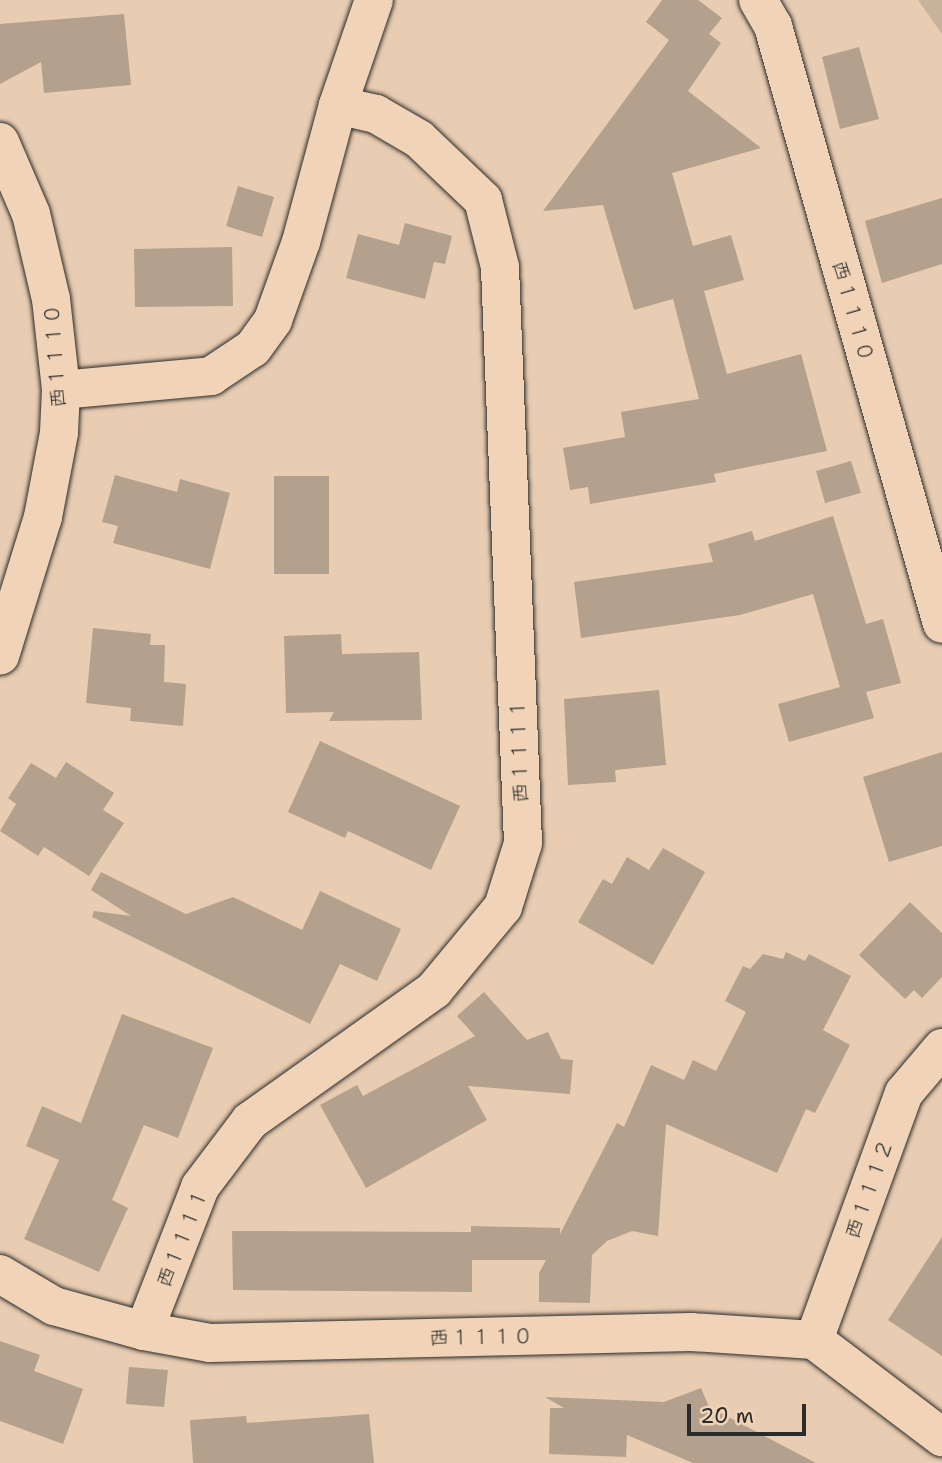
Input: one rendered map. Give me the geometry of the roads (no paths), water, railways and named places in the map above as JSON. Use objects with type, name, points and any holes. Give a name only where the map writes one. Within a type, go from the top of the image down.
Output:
[{"type":"street","points":[[61,390],[211,376],[253,348],[272,320],[301,242],[338,105],[374,0]]},
{"type":"street","name":"西１１１０","points":[[758,0],[773,26],[942,624]]},
{"type":"street","name":"西１１１１","points":[[144,1331],[200,1187],[250,1121],[434,990],[503,906],[523,843],[500,267],[483,200],[419,139],[376,114],[338,105]]},
{"type":"street","name":"西１１１０","points":[[0,142],[31,214],[51,299],[61,390],[59,433],[43,517],[0,656]]},
{"type":"street","name":"西１１１２","points":[[814,1340],[904,1093],[942,1048]]},
{"type":"street","name":"西１１１０","points":[[0,1274],[54,1306],[144,1331],[210,1343],[691,1332],[814,1340]]},
{"type":"street","points":[[814,1340],[942,1437]]}]
